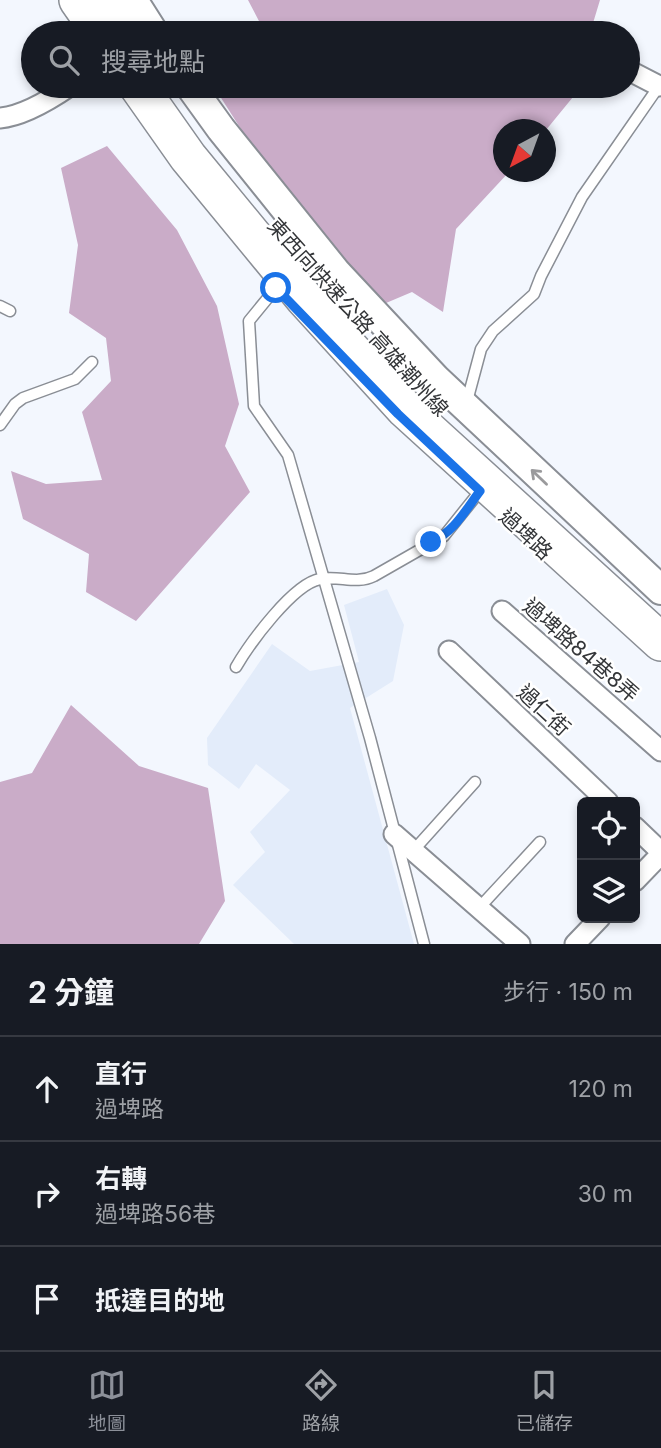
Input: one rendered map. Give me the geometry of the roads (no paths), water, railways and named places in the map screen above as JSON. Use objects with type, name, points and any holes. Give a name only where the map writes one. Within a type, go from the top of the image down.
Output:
[{"type":"highway","points":[[78,0],[93,21]]},
{"type":"highway","points":[[110,0],[125,21]]},
{"type":"highway","name":"東西向快速公路 高雄潮州線","points":[[146,98],[188,157],[295,288],[405,409],[661,642]]},
{"type":"highway","name":"東西向快速公路 高雄潮州線","points":[[177,98],[206,141],[323,284],[421,394],[661,614]]},
{"type":"main road","points":[[62,0],[77,21]]},
{"type":"main road","points":[[133,0],[147,21]]},
{"type":"main road","name":"過埤路","points":[[131,98],[276,288],[398,414],[661,660]]},
{"type":"main road","points":[[199,98],[336,272],[465,407],[661,590]]},
{"type":"street","points":[[640,76],[659,86]]},
{"type":"street","points":[[0,118],[8,118],[52,98]]},
{"type":"street","name":"過埤路84巷8弄","points":[[502,611],[661,751]]},
{"type":"street","name":"過仁街","points":[[449,651],[603,797]]},
{"type":"street","points":[[640,832],[661,853],[640,876]]},
{"type":"street","points":[[394,834],[520,944]]},
{"type":"street","points":[[575,944],[595,923]]},
{"type":"lane","points":[[465,407],[481,349],[494,331],[534,295],[582,197],[659,86]]},
{"type":"lane","points":[[276,288],[249,321],[254,406],[288,455],[366,725],[424,944]]},
{"type":"lane","points":[[0,306],[10,311]]},
{"type":"lane","points":[[0,425],[15,404],[23,398],[75,379],[92,362]]},
{"type":"lane","points":[[236,667],[252,640],[306,583],[324,578],[366,580],[374,576],[444,536],[480,491]]},
{"type":"lane","points":[[413,851],[475,782]]},
{"type":"lane","points":[[479,908],[540,842]]}]
